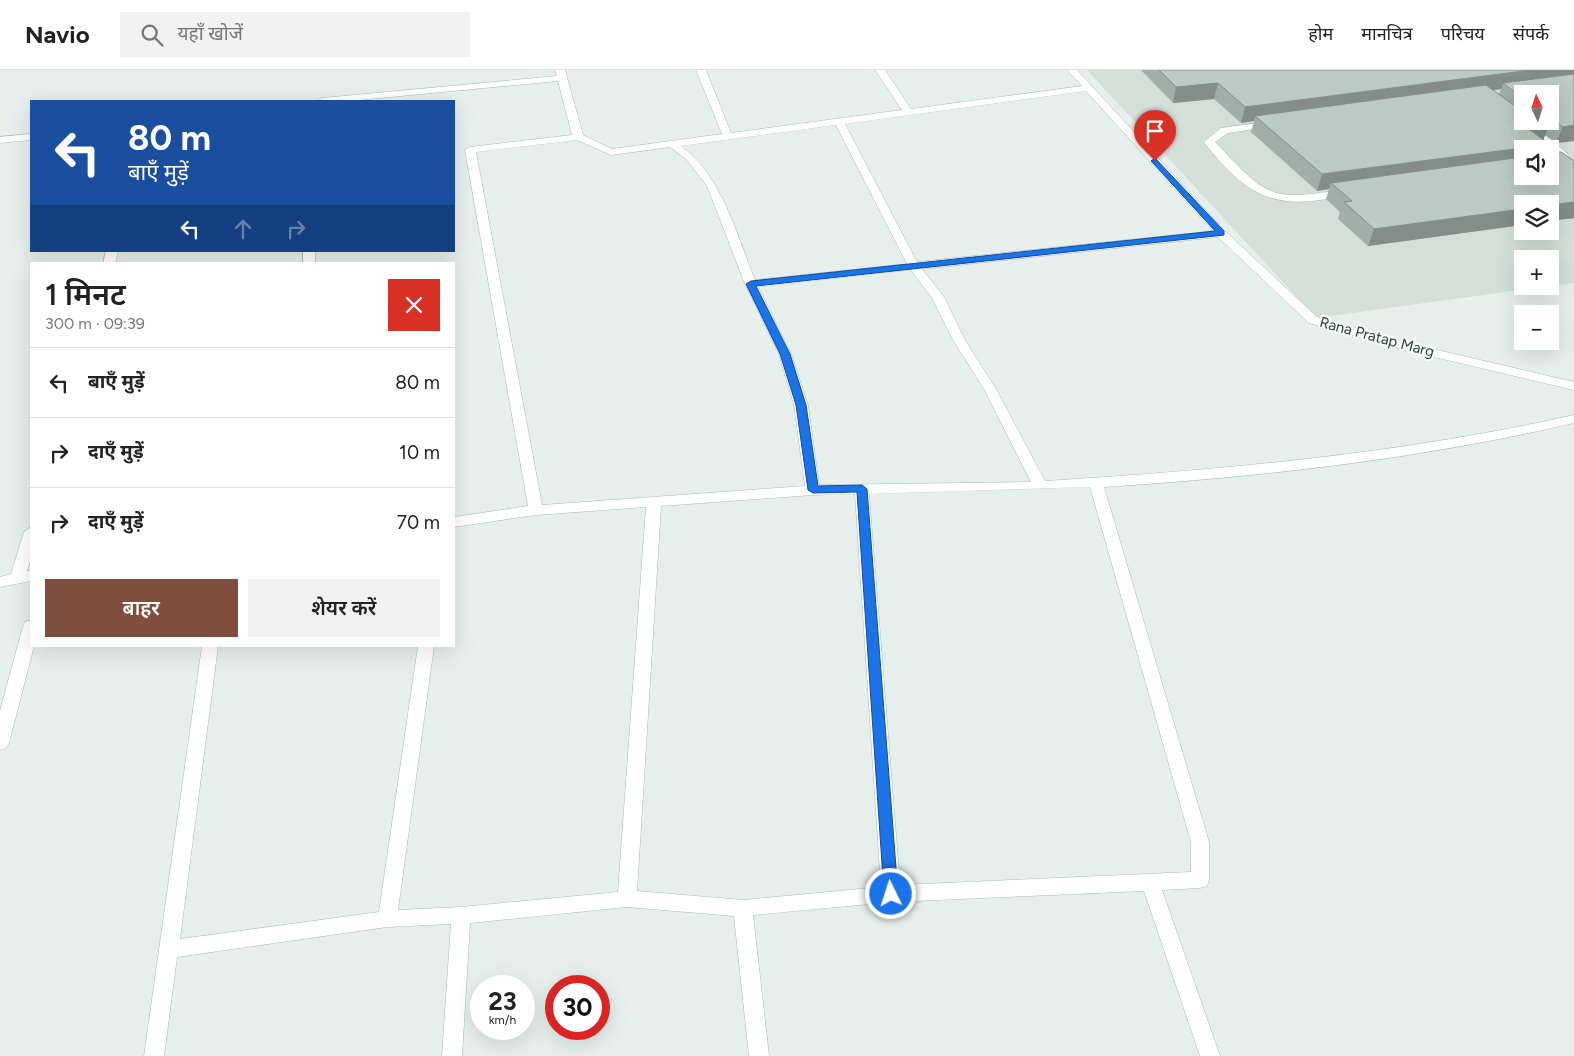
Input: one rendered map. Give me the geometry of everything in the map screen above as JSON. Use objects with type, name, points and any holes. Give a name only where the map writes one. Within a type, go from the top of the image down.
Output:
[{"type":"street","points":[[701,70],[728,137]]},
{"type":"street","points":[[880,70],[908,112]]},
{"type":"street","name":"Rana Pratap Marg","points":[[1072,70],[1221,233],[1313,320],[1413,348],[1574,386]]},
{"type":"street","points":[[331,100],[561,74],[578,137]]},
{"type":"street","points":[[536,510],[470,150],[578,137],[611,152],[1089,88]]},
{"type":"street","points":[[839,121],[913,265],[938,297],[959,340],[990,389],[1040,486]]},
{"type":"street","points":[[1282,123],[1225,130],[1209,142],[1259,191],[1280,197],[1301,198],[1359,190]]},
{"type":"street","points":[[1531,130],[1545,140]]},
{"type":"street","points":[[0,140],[30,137]]},
{"type":"street","points":[[674,145],[690,156],[712,186],[751,284],[785,354],[801,405],[813,490]]},
{"type":"street","points":[[1559,151],[1564,156],[1559,161]]},
{"type":"street","points":[[751,284],[1221,233]]},
{"type":"street","points":[[455,522],[536,510],[813,490],[1040,486],[1096,483],[1308,464],[1504,435],[1574,419]]},
{"type":"street","points":[[167,950],[387,919],[461,916],[627,899],[743,908],[891,894],[1200,880],[1200,842],[1096,483]]},
{"type":"street","points":[[862,489],[891,894]]},
{"type":"street","points":[[627,899],[654,501]]},
{"type":"street","points":[[0,582],[25,577],[30,540]]},
{"type":"street","points":[[0,743],[30,630]]},
{"type":"street","points":[[154,1056],[210,647]]},
{"type":"street","points":[[387,919],[426,647]]},
{"type":"street","points":[[1150,881],[1210,1056]]},
{"type":"street","points":[[743,908],[759,1056]]},
{"type":"street","points":[[452,1056],[461,916]]},
{"type":"shaded area","points":[[1087,70],[1574,70],[1574,283],[1559,285],[1559,250],[1514,250],[1514,291],[1316,318]]},
{"type":"building","points":[[1159,70],[1531,70],[1245,107],[1218,83],[1176,87]]},
{"type":"building","points":[[1574,74],[1574,125],[1563,127],[1559,124],[1559,85],[1514,85],[1514,92],[1503,83]]},
{"type":"building","points":[[1486,85],[1514,105],[1514,130],[1530,130],[1544,140],[1514,140],[1514,149],[1322,174],[1255,116]]},
{"type":"building","points":[[1559,152],[1574,161],[1574,202],[1559,204],[1559,195],[1514,195],[1514,210],[1374,229],[1344,202],[1352,201],[1331,183],[1514,158],[1514,185],[1559,185]]},
{"type":"route","points":[[891,894],[862,489],[813,490],[801,405],[785,354],[751,284],[1221,233],[1155,161]]}]
